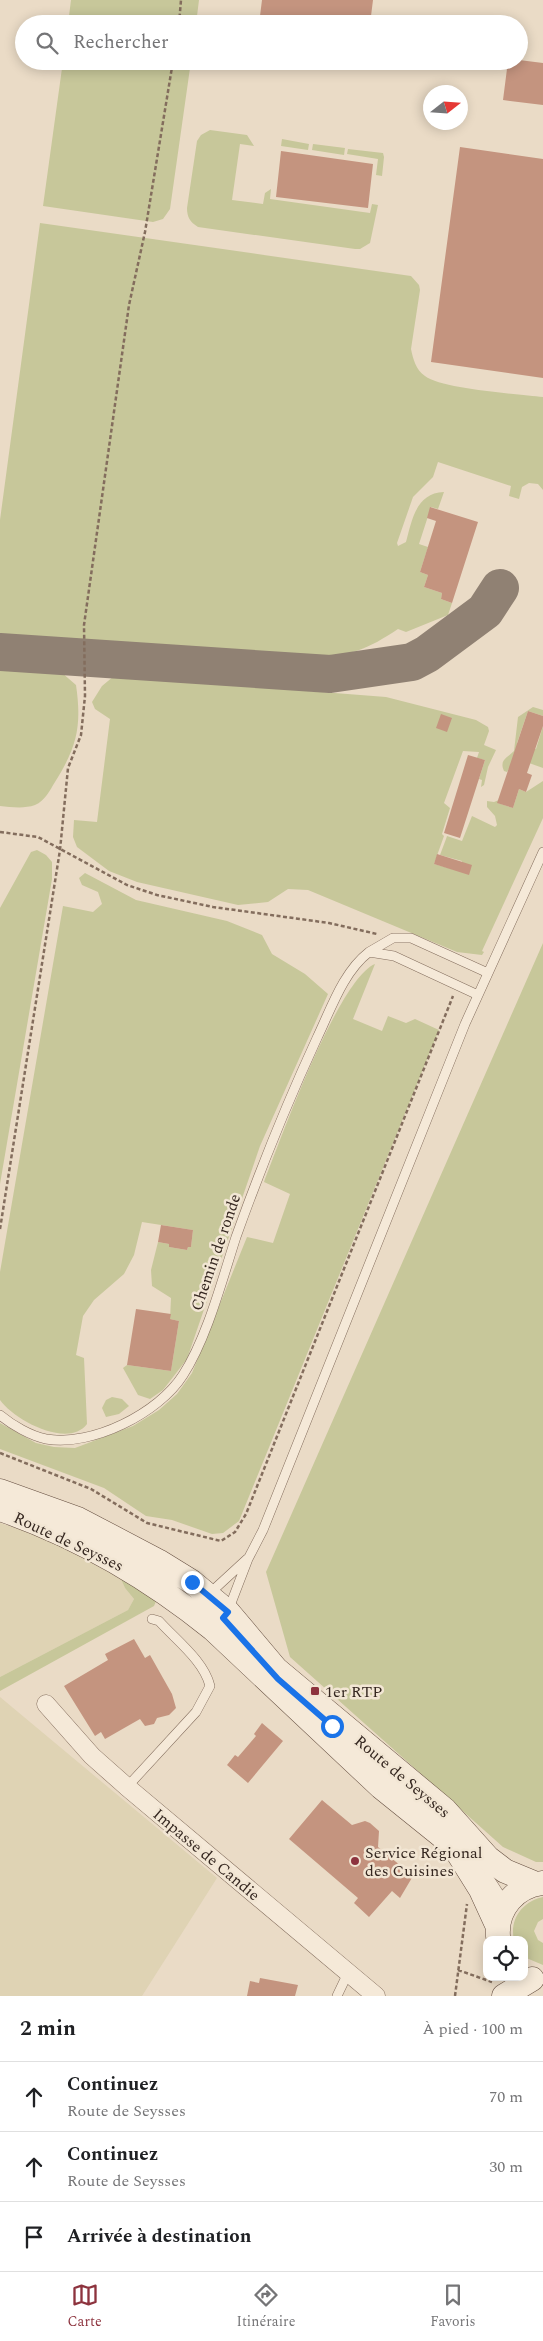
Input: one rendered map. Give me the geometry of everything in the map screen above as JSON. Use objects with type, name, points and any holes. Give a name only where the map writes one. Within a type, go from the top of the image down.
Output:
[{"type":"main road","name":"Route de Seysses","points":[[0,1491],[78,1519],[158,1561],[201,1604],[276,1669],[446,1810],[488,1858],[505,1871],[539,1883]]},
{"type":"main road","name":"Route de Seysses","points":[[0,1510],[92,1549],[140,1575],[201,1604]]},
{"type":"main road","name":"Route de Seysses","points":[[220,1620],[381,1787],[453,1845],[481,1890],[498,1933]]},
{"type":"main road","points":[[498,1933],[506,1904],[518,1890],[539,1883]]},
{"type":"main road","points":[[497,1988],[533,1978]]},
{"type":"street","name":"Impasse de Candie","points":[[46,1704],[92,1756],[127,1787],[376,1996]]},
{"type":"lane","points":[[220,1620],[263,1530],[478,995],[543,852]]},
{"type":"lane","name":"Chemin de ronde","points":[[0,1414],[32,1434],[45,1439],[72,1441],[129,1422],[160,1401],[175,1387],[200,1340],[258,1176],[295,1086],[337,995],[358,960],[393,938]]},
{"type":"lane","points":[[393,938],[411,938],[488,973]]},
{"type":"lane","points":[[369,952],[394,956],[478,995]]},
{"type":"lane","name":"Route de Seysses","points":[[0,1500],[70,1525],[102,1540],[171,1579],[201,1604]]},
{"type":"lane","points":[[201,1604],[248,1559]]},
{"type":"lane","points":[[127,1787],[196,1712],[210,1686],[207,1675],[196,1660],[158,1621],[152,1619]]},
{"type":"lane","name":"Route de Seysses","points":[[220,1620],[278,1679],[448,1824],[481,1865],[506,1904]]},
{"type":"lane","points":[[337,1996],[348,1973]]},
{"type":"path","points":[[179,15],[181,0]]},
{"type":"path","points":[[0,1229],[60,850],[68,768],[81,735],[85,696],[84,625],[97,524],[129,305],[145,232],[172,70]]},
{"type":"path","points":[[0,832],[38,837],[127,885],[158,895],[212,907],[329,923],[393,938]]},
{"type":"path","points":[[0,1453],[91,1489],[147,1522],[221,1541],[235,1532],[246,1514],[457,986]]},
{"type":"path","points":[[455,1996],[466,1905],[472,1894],[481,1890]]},
{"type":"path","points":[[458,1970],[497,1988]]},
{"type":"shaded area","points":[[0,1523],[44,1537],[120,1577],[125,1588],[134,1599],[128,1610],[0,1677]]},
{"type":"shaded area","points":[[0,1697],[217,1878],[142,1996],[0,1996]]},
{"type":"green space","points":[[71,0],[199,0],[197,15],[69,15]]},
{"type":"green space","points":[[62,70],[190,70],[170,209],[163,219],[153,222],[43,206]]},
{"type":"green space","points":[[210,130],[247,135],[254,146],[240,144],[232,200],[263,204],[265,193],[271,189],[270,199],[370,213],[372,204],[378,205],[370,243],[360,249],[355,249],[198,227],[195,225],[189,219],[187,208],[197,141],[201,135]]},
{"type":"green space","points":[[282,139],[309,144],[308,150],[281,146]]},
{"type":"green space","points":[[313,144],[345,148],[344,155],[312,150]]},
{"type":"green space","points":[[348,149],[383,153],[382,176],[376,175],[378,159],[347,154]]},
{"type":"green space","points":[[40,223],[411,276],[419,285],[420,290],[411,349],[415,364],[422,374],[434,381],[463,388],[543,397],[543,490],[538,484],[529,483],[522,487],[519,499],[509,496],[511,486],[438,462],[433,477],[413,497],[397,543],[398,546],[406,542],[413,517],[421,502],[427,497],[444,492],[438,509],[431,507],[419,544],[428,547],[420,572],[428,575],[424,587],[442,593],[441,599],[452,603],[448,615],[406,632],[398,629],[376,643],[346,654],[309,656],[0,636],[0,520]]},
{"type":"green space","points":[[0,668],[61,672],[76,685],[78,724],[73,747],[47,795],[42,801],[31,806],[0,806]]},
{"type":"green space","points":[[114,676],[386,697],[476,720],[488,727],[489,731],[484,745],[496,750],[488,767],[484,785],[481,787],[482,780],[479,779],[485,760],[477,758],[479,752],[463,751],[444,803],[450,808],[442,834],[444,836],[434,864],[459,871],[462,861],[440,855],[447,836],[462,841],[472,816],[495,827],[497,825],[495,816],[487,807],[487,801],[494,802],[499,800],[498,803],[513,808],[519,789],[526,792],[543,781],[543,818],[482,951],[484,952],[482,955],[457,952],[308,890],[288,889],[268,902],[238,905],[137,882],[109,871],[77,847],[73,837],[74,820],[97,822],[110,719],[95,709],[92,702],[102,686]]},
{"type":"green space","points":[[533,707],[543,710],[543,716],[528,711],[517,743],[536,749],[543,726],[543,768],[515,758],[507,772],[504,771],[503,762],[514,751],[518,717]]},
{"type":"green space","points":[[37,850],[46,855],[52,862],[52,879],[0,1184],[0,908],[31,852]]},
{"type":"green space","points":[[85,873],[136,900],[227,921],[262,935],[272,954],[305,974],[328,994],[260,1146],[187,1359],[163,1390],[150,1399],[138,1395],[123,1368],[127,1365],[171,1371],[179,1321],[170,1319],[171,1298],[152,1286],[151,1270],[158,1242],[169,1244],[169,1247],[187,1250],[188,1247],[191,1247],[193,1230],[142,1222],[134,1255],[124,1274],[94,1300],[83,1316],[76,1355],[84,1358],[87,1424],[78,1431],[67,1434],[55,1433],[29,1423],[17,1416],[0,1400],[0,1272],[63,906],[93,912],[102,904],[98,892],[82,885],[79,878]]},
{"type":"green space","points":[[543,943],[543,1862],[536,1862],[503,1847],[290,1657],[266,1572]]},
{"type":"green space","points":[[375,964],[353,1019],[382,1031],[388,1016],[406,1023],[415,1019],[439,1030],[239,1521],[223,1533],[212,1534],[172,1520],[146,1516],[104,1488],[0,1449],[0,1423],[36,1443],[54,1447],[75,1448],[133,1426],[159,1410],[177,1394],[192,1373],[247,1237],[273,1243],[290,1194],[264,1182],[296,1099],[328,1029],[344,999],[360,976]]},
{"type":"green space","points":[[112,1397],[122,1399],[129,1406],[119,1414],[106,1417],[102,1408],[106,1400]]},
{"type":"green space","points":[[120,1577],[157,1599],[154,1606],[0,1691],[0,1677],[128,1610],[134,1599],[125,1588]]},
{"type":"green space","points":[[543,1897],[543,1919],[538,1922],[534,1931],[538,1940],[543,1943],[543,1965],[528,1959],[528,1936],[514,1936],[513,1932],[519,1912],[529,1902]]},
{"type":"building","points":[[262,0],[373,0],[371,15],[260,15]]},
{"type":"building","points":[[528,61],[543,63],[543,105],[503,100],[507,70],[528,70]]},
{"type":"building","points":[[460,147],[543,159],[543,378],[431,362]]},
{"type":"building","points":[[281,151],[373,164],[368,208],[276,197]]},
{"type":"building","points":[[430,507],[478,522],[452,603],[441,599],[442,593],[424,587],[428,575],[420,572],[436,521],[427,518]]},
{"type":"building","points":[[528,711],[543,716],[543,726],[527,773],[532,775],[526,792],[519,789],[513,808],[497,803]]},
{"type":"building","points":[[441,714],[452,718],[447,732],[436,728]]},
{"type":"building","points":[[468,755],[485,760],[460,838],[444,833]]},
{"type":"building","points":[[437,854],[472,865],[469,875],[434,864]]},
{"type":"building","points":[[161,1225],[193,1230],[191,1247],[188,1247],[187,1250],[169,1247],[169,1244],[158,1242]]},
{"type":"building","points":[[136,1309],[171,1314],[170,1319],[179,1321],[171,1371],[127,1365]]},
{"type":"building","points":[[134,1639],[145,1658],[150,1655],[172,1694],[176,1708],[169,1715],[157,1718],[154,1724],[145,1726],[140,1719],[105,1739],[101,1732],[95,1736],[64,1686],[108,1660],[105,1654]]},
{"type":"building","points":[[262,1723],[283,1741],[248,1783],[227,1765],[235,1755],[238,1757],[256,1736],[254,1734]]},
{"type":"building","name":"Service Régional des Cuisines","points":[[322,1800],[352,1825],[365,1821],[370,1823],[379,1831],[378,1847],[413,1876],[400,1898],[392,1891],[369,1917],[354,1903],[358,1898],[289,1839]]},
{"type":"building","points":[[260,1978],[298,1985],[295,1996],[247,1996],[250,1981],[259,1983]]},
{"type":"taxiway","points":[[0,652],[330,674],[412,662],[427,654],[485,611],[500,588]]},
{"type":"place","name":"1er RTP","points":[[315,1691]]},
{"type":"place","name":"Service Régional des Cuisines","points":[[355,1861]]},
{"type":"route","points":[[192,1582],[228,1612],[223,1618],[278,1679],[332,1726]]}]
